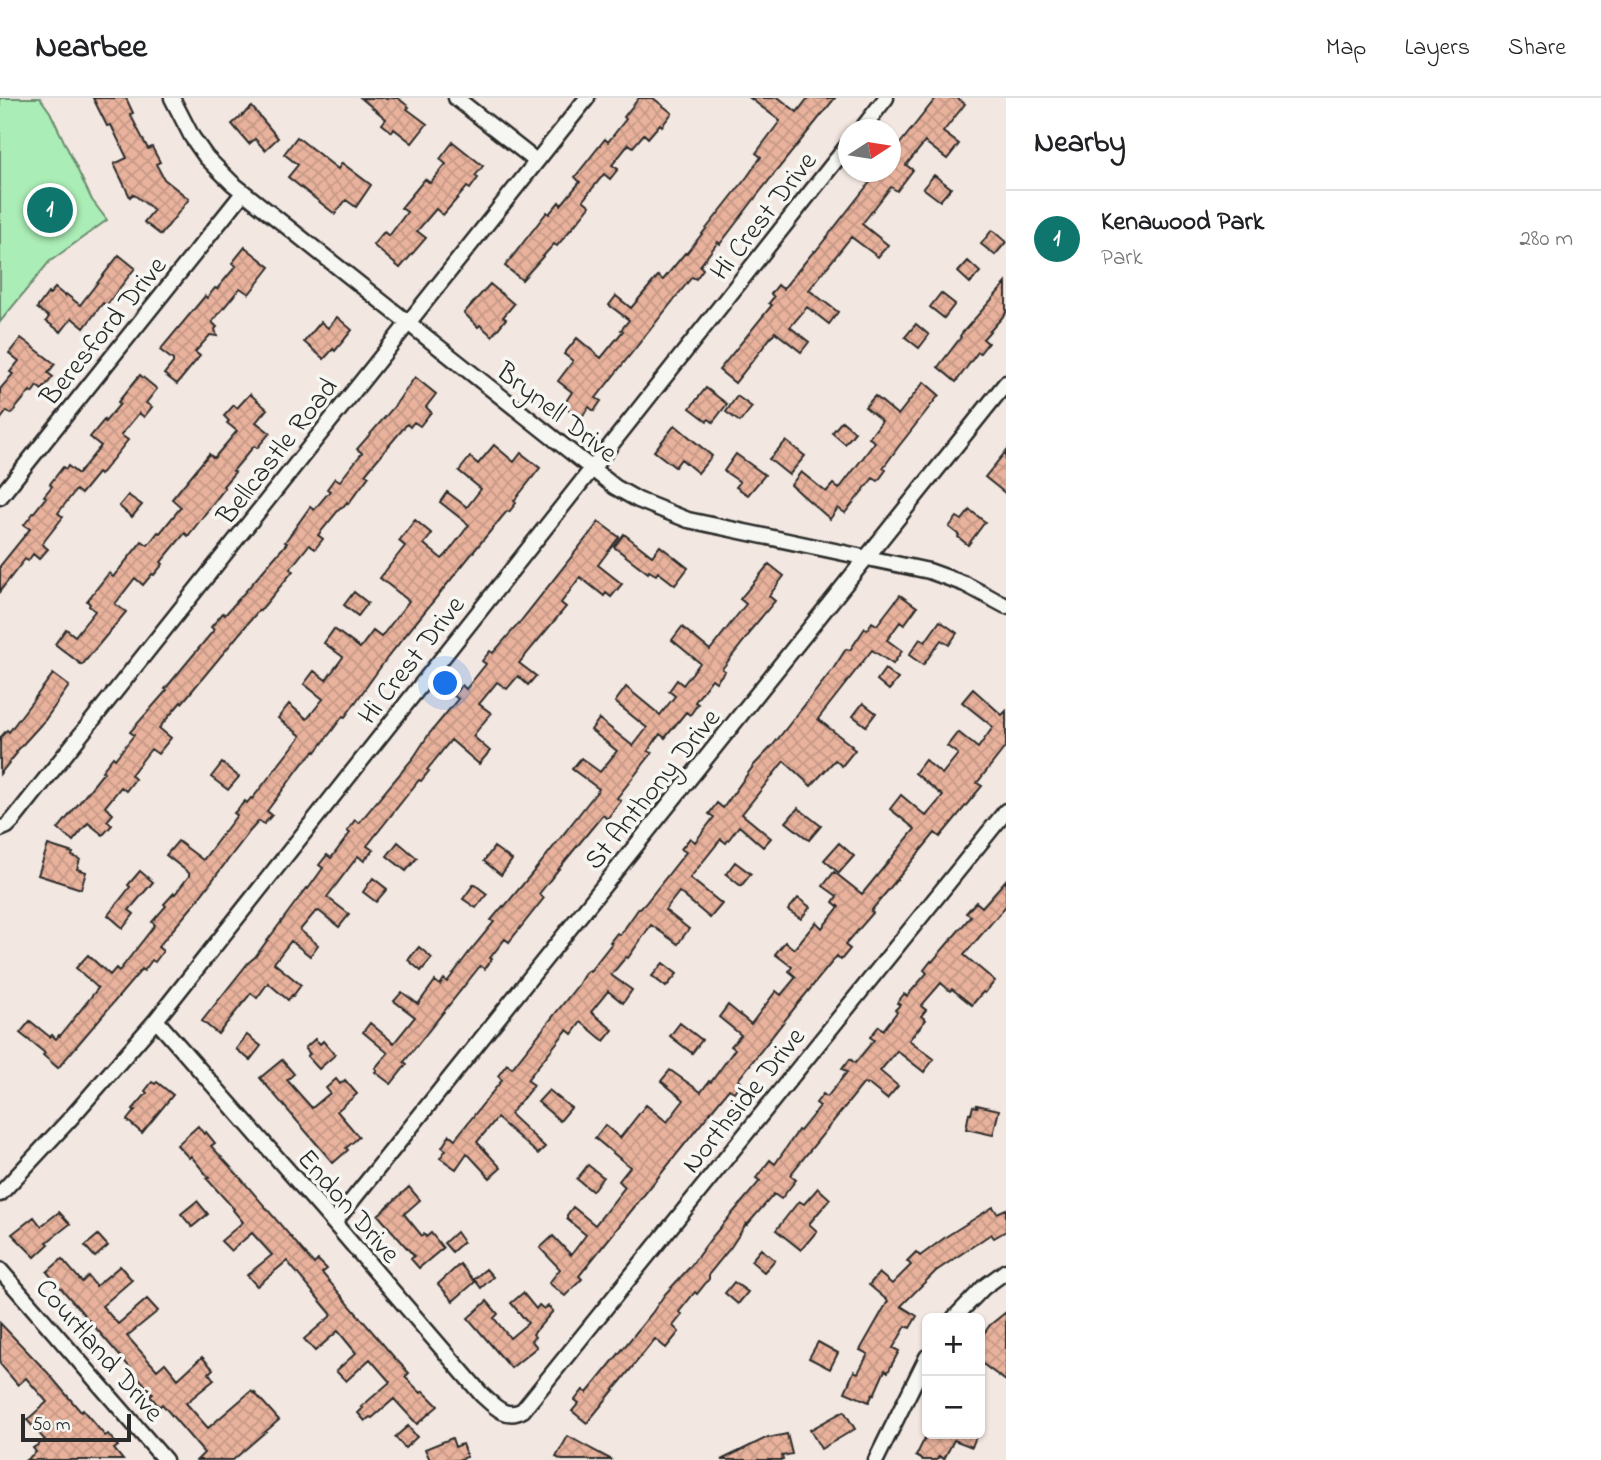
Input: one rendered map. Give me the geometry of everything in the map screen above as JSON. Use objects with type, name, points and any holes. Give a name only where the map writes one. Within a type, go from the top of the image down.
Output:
[{"type":"street","name":"Brynell Drive","points":[[172,98],[206,158],[243,193],[615,487],[638,500],[688,520],[929,571],[965,584],[1006,606]]},
{"type":"street","points":[[456,98],[536,162]]},
{"type":"street","name":"Bellcastle Road","points":[[0,829],[13,820],[587,98]]},
{"type":"street","points":[[870,119],[886,98]]},
{"type":"street","name":"Hi Crest Drive","points":[[0,1194],[156,1020],[838,159]]},
{"type":"street","name":"Beresford Drive","points":[[0,497],[243,193]]},
{"type":"street","name":"St Anthony Drive","points":[[334,1223],[1006,383]]},
{"type":"street","name":"Northside Drive","points":[[513,1414],[523,1410],[1006,811]]},
{"type":"street","name":"Endon Drive","points":[[156,1020],[482,1395],[502,1412],[513,1414]]},
{"type":"street","name":"Courtland Drive","points":[[0,1270],[165,1460]]},
{"type":"street","points":[[959,1313],[984,1287],[1006,1271]]},
{"type":"street","points":[[876,1460],[922,1367]]},
{"type":"green space","points":[[0,98],[40,98],[50,112],[92,200],[107,220],[49,262],[0,322]]},
{"type":"building","points":[[93,98],[126,98],[133,113],[130,114],[148,149],[152,147],[160,162],[156,164],[164,179],[189,199],[161,235],[144,222],[154,210],[133,194],[130,197],[114,164],[127,158],[111,125],[107,126]]},
{"type":"building","points":[[361,98],[398,98],[409,107],[407,109],[427,124],[412,143],[394,129],[392,132],[382,124],[386,119]]},
{"type":"building","points":[[639,98],[653,98],[672,113],[648,138],[644,134],[633,147],[629,144],[612,165],[618,169],[610,179],[604,174],[583,200],[590,206],[557,246],[554,244],[522,280],[505,266],[547,212],[549,214],[559,202],[561,205],[580,182],[575,177],[605,139],[608,142]]},
{"type":"building","points":[[750,98],[779,98],[797,112],[808,98],[835,98],[720,244],[718,242],[700,266],[703,269],[696,279],[692,277],[596,398],[601,401],[594,411],[589,407],[580,419],[563,406],[572,392],[558,381],[573,361],[564,354],[577,338],[601,358],[629,320],[609,305],[616,296],[631,308],[658,276],[663,280],[747,177],[761,157],[756,153],[780,121]]},
{"type":"building","points":[[936,98],[957,98],[965,104],[943,132],[959,144],[947,159],[925,142],[906,165],[913,170],[897,191],[891,187],[862,224],[888,245],[878,257],[851,237],[809,290],[838,312],[829,324],[807,307],[790,327],[809,342],[801,352],[775,332],[735,383],[719,370],[772,305],[769,303],[774,297],[771,294],[778,285],[783,289],[870,182],[901,182],[901,142]]},
{"type":"building","points":[[252,107],[278,138],[265,150],[255,139],[249,144],[232,124]]},
{"type":"building","points":[[297,137],[338,169],[342,163],[371,185],[356,207],[346,200],[335,214],[288,177],[298,165],[284,154]]},
{"type":"building","points":[[453,142],[483,166],[475,176],[478,178],[443,215],[436,209],[417,231],[426,238],[400,268],[373,245],[384,232],[389,236],[407,212],[401,208],[425,179],[430,183],[446,164],[440,159]]},
{"type":"building","points":[[934,175],[951,188],[940,201],[923,188]]},
{"type":"building","points":[[992,230],[1006,242],[995,255],[981,244]]},
{"type":"building","points":[[245,247],[270,267],[249,294],[240,288],[212,322],[217,327],[217,336],[210,335],[195,352],[200,356],[177,384],[164,374],[173,360],[160,350],[205,296],[207,298],[217,289],[236,266],[232,263]]},
{"type":"building","points":[[119,255],[135,268],[106,306],[103,303],[84,328],[72,318],[61,332],[46,321],[49,317],[37,308],[48,293],[49,295],[55,288],[80,305]]},
{"type":"building","points":[[968,261],[980,272],[970,283],[958,272]]},
{"type":"building","points":[[1006,283],[1006,313],[983,339],[988,343],[956,382],[938,367],[962,333]]},
{"type":"building","points":[[490,284],[514,304],[492,336],[464,313]]},
{"type":"building","points":[[941,293],[955,304],[944,318],[930,307]]},
{"type":"building","points":[[337,317],[352,330],[335,351],[333,349],[324,359],[304,342],[321,322],[328,328]]},
{"type":"building","points":[[916,324],[929,335],[919,348],[905,337]]},
{"type":"building","points":[[21,338],[55,364],[48,373],[53,377],[42,390],[37,386],[32,393],[30,391],[11,414],[7,411],[0,420],[0,389],[13,374],[10,372],[19,361],[9,353]]},
{"type":"building","points":[[140,375],[157,389],[146,403],[152,407],[144,417],[139,413],[121,435],[128,440],[100,475],[98,473],[81,494],[76,490],[58,513],[63,517],[42,544],[48,549],[39,559],[33,554],[28,561],[25,559],[0,591],[0,566],[30,529],[24,525],[46,497],[44,496],[52,486],[50,484],[63,467],[66,469],[68,466],[78,474],[101,446],[90,437],[120,404],[118,402]]},
{"type":"building","points":[[415,377],[436,394],[426,407],[431,412],[420,426],[414,422],[410,427],[407,424],[365,474],[369,476],[348,504],[347,502],[341,507],[318,535],[323,539],[315,549],[309,545],[290,569],[293,571],[159,728],[171,738],[158,754],[151,749],[131,775],[135,779],[126,791],[121,787],[105,807],[113,814],[107,821],[112,825],[103,835],[88,823],[73,841],[58,829],[113,757],[115,759],[134,735],[130,732],[214,630],[211,627],[223,613],[225,615],[287,543],[285,542],[310,507],[314,510],[330,491],[327,489],[335,478],[340,481],[362,453],[357,449],[393,408]]},
{"type":"building","points":[[924,382],[939,395],[883,468],[886,470],[878,481],[873,478],[845,513],[838,508],[830,519],[791,485],[801,472],[826,492],[833,484],[839,489],[875,442],[869,438],[882,421],[865,407],[875,396],[898,415]]},
{"type":"building","points":[[706,388],[727,404],[713,422],[709,419],[707,421],[690,408]]},
{"type":"building","points":[[250,394],[267,409],[256,422],[270,433],[257,448],[254,446],[233,471],[235,472],[223,486],[225,488],[188,536],[185,533],[161,562],[163,564],[154,575],[143,585],[135,578],[115,604],[126,612],[82,665],[55,644],[66,629],[75,636],[95,611],[87,601],[109,573],[113,577],[142,541],[148,545],[181,507],[172,499],[209,454],[214,458],[237,431],[227,423],[229,421],[224,416],[234,405],[237,408]]},
{"type":"building","points":[[737,396],[752,407],[740,422],[726,412]]},
{"type":"building","points":[[842,421],[855,432],[845,444],[832,433]]},
{"type":"building","points":[[675,425],[712,456],[698,473],[681,459],[675,467],[654,451]]},
{"type":"building","points":[[786,441],[805,456],[789,475],[769,459]]},
{"type":"building","points":[[494,445],[514,462],[521,453],[540,468],[514,501],[516,503],[509,512],[507,511],[387,658],[345,717],[343,716],[316,752],[303,763],[267,811],[272,815],[264,824],[259,821],[250,831],[158,947],[163,951],[155,962],[152,960],[144,971],[142,969],[58,1068],[43,1055],[45,1053],[20,1033],[30,1021],[50,1037],[52,1035],[56,1039],[60,1036],[98,988],[76,968],[88,955],[110,975],[116,968],[119,971],[155,925],[152,922],[166,906],[164,904],[189,876],[189,873],[166,855],[178,841],[203,860],[237,815],[234,813],[245,801],[247,803],[252,799],[301,736],[278,718],[289,704],[307,719],[323,699],[304,684],[314,671],[326,680],[343,657],[324,643],[334,629],[360,648],[373,631],[381,637],[409,601],[380,578],[405,546],[399,541],[415,520],[432,534],[424,544],[442,559],[446,555],[469,525],[440,502],[447,492],[467,507],[481,489],[459,471],[470,457],[478,464]]},
{"type":"building","points":[[1006,451],[1006,494],[985,477]]},
{"type":"building","points":[[736,454],[765,475],[748,495],[736,487],[740,482],[724,471]]},
{"type":"building","points":[[128,495],[142,505],[132,517],[119,506]]},
{"type":"building","points":[[970,510],[985,522],[968,545],[949,527],[957,517],[962,520]]},
{"type":"building","points":[[599,522],[619,537],[598,565],[622,584],[611,597],[606,593],[604,596],[580,577],[561,603],[566,607],[519,663],[536,676],[528,685],[518,676],[507,689],[497,682],[479,704],[491,713],[473,736],[490,751],[479,764],[451,740],[367,846],[373,850],[364,861],[358,856],[327,897],[349,914],[348,916],[339,927],[316,911],[300,930],[318,945],[310,956],[291,941],[274,963],[301,985],[293,996],[288,1000],[268,983],[257,998],[251,993],[218,1034],[202,1021],[308,889],[323,868],[319,865],[327,855],[331,858],[350,833],[347,831],[355,820],[359,823],[414,757],[458,699],[453,695],[462,685],[466,689],[486,664],[482,661],[490,651],[493,653],[520,622]]},
{"type":"building","points":[[624,534],[652,556],[660,546],[688,568],[675,585],[658,572],[656,575],[649,571],[648,573],[614,547]]},
{"type":"building","points":[[769,564],[784,576],[769,596],[775,601],[722,669],[725,671],[716,682],[712,679],[695,702],[698,704],[690,715],[686,712],[665,738],[660,734],[648,751],[652,753],[617,798],[621,801],[607,819],[603,815],[601,817],[565,861],[539,894],[544,898],[509,942],[505,939],[485,969],[480,966],[404,1062],[407,1064],[391,1084],[375,1072],[375,1068],[388,1053],[363,1032],[370,1023],[394,1043],[415,1017],[394,1001],[402,992],[418,1004],[435,981],[440,985],[444,979],[447,982],[494,922],[491,920],[599,789],[572,769],[581,758],[600,772],[617,751],[591,730],[599,719],[633,746],[647,728],[615,702],[626,687],[660,715],[675,696],[669,691],[677,680],[683,685],[700,663],[672,640],[682,627],[710,650],[746,604],[740,599]]},
{"type":"building","points":[[354,592],[368,603],[358,616],[344,605]]},
{"type":"building","points":[[900,595],[917,607],[904,625],[900,622],[887,640],[902,651],[893,664],[872,650],[818,719],[855,750],[842,766],[835,760],[811,786],[784,761],[742,814],[771,838],[763,847],[739,826],[726,843],[721,839],[690,878],[722,904],[710,918],[679,892],[665,910],[689,929],[678,944],[651,925],[628,958],[626,957],[611,975],[632,990],[623,1003],[608,991],[591,1012],[613,1030],[604,1041],[581,1022],[572,1034],[567,1030],[527,1080],[534,1085],[510,1114],[545,1147],[538,1154],[497,1118],[477,1142],[501,1168],[490,1178],[467,1153],[456,1169],[440,1158],[446,1150],[442,1147],[450,1135],[455,1139],[502,1080],[498,1076],[507,1064],[512,1068],[585,973],[590,971],[612,943],[610,942],[617,933],[620,935],[686,852],[681,849],[690,838],[695,842],[714,817],[709,814],[717,803],[723,808],[846,649],[850,650],[872,622],[877,625]]},
{"type":"building","points":[[940,621],[957,633],[949,645],[941,640],[923,665],[909,655],[920,639],[925,642]]},
{"type":"building","points":[[885,669],[898,679],[889,690],[877,680]]},
{"type":"building","points":[[53,674],[69,686],[0,774],[0,738],[7,730],[9,732]]},
{"type":"building","points":[[973,689],[1002,715],[1006,711],[1006,746],[977,783],[982,786],[940,837],[935,833],[871,911],[873,913],[845,945],[850,949],[841,960],[837,956],[738,1080],[741,1082],[734,1092],[729,1089],[579,1276],[582,1279],[565,1296],[549,1283],[560,1269],[540,1248],[553,1236],[571,1255],[586,1235],[567,1219],[567,1215],[573,1207],[595,1225],[625,1187],[619,1181],[630,1167],[595,1138],[605,1125],[620,1138],[646,1105],[667,1122],[684,1100],[661,1081],[670,1070],[701,1092],[709,1081],[711,1082],[735,1049],[731,1046],[741,1035],[719,1017],[728,1005],[751,1024],[776,991],[781,995],[796,977],[789,971],[792,967],[775,954],[785,942],[794,949],[816,922],[822,928],[839,907],[833,902],[837,896],[823,886],[834,872],[862,894],[915,829],[890,809],[901,795],[926,816],[943,796],[915,773],[925,760],[942,774],[958,754],[947,746],[958,732],[978,748],[993,727],[962,702]]},
{"type":"building","points":[[863,703],[876,713],[866,726],[853,716]]},
{"type":"building","points":[[222,763],[239,777],[228,790],[211,777]]},
{"type":"building","points":[[798,808],[821,826],[809,840],[786,822]]},
{"type":"building","points":[[398,842],[417,858],[406,871],[387,856]]},
{"type":"building","points":[[839,843],[854,856],[839,873],[824,860]]},
{"type":"building","points":[[48,845],[73,853],[72,856],[80,859],[77,869],[86,872],[81,889],[38,875]]},
{"type":"building","points":[[494,847],[512,860],[501,875],[484,861]]},
{"type":"building","points":[[735,862],[751,874],[741,886],[726,874]]},
{"type":"building","points":[[140,871],[153,882],[129,910],[134,914],[123,928],[108,915]]},
{"type":"building","points":[[373,878],[387,889],[376,902],[363,892]]},
{"type":"building","points":[[1006,880],[1006,906],[964,955],[995,981],[972,1005],[941,983],[921,1006],[926,1010],[921,1016],[926,1020],[909,1040],[934,1059],[924,1072],[897,1051],[880,1071],[898,1086],[887,1099],[864,1083],[790,1175],[796,1180],[781,1199],[774,1194],[746,1224],[709,1274],[709,1279],[679,1312],[682,1314],[673,1326],[679,1332],[666,1348],[655,1339],[587,1423],[572,1411],[579,1403],[575,1400],[583,1390],[587,1393],[665,1294],[760,1181],[756,1178],[770,1160],[775,1164],[798,1130],[800,1131],[820,1106],[816,1103],[823,1094],[827,1097],[847,1072],[842,1069],[850,1059],[855,1063],[874,1040],[870,1037],[879,1026],[883,1030],[897,1012],[895,1010],[900,1005],[897,1003],[904,994],[907,996],[927,973],[924,970],[971,916],[966,913],[976,902],[982,907]]},
{"type":"building","points":[[474,884],[487,894],[476,908],[463,899]]},
{"type":"building","points":[[798,898],[810,907],[801,919],[788,910]]},
{"type":"building","points":[[419,947],[432,958],[421,971],[408,960]]},
{"type":"building","points":[[663,963],[677,974],[666,987],[652,976]]},
{"type":"building","points":[[680,1023],[702,1040],[692,1053],[670,1036]]},
{"type":"building","points":[[247,1035],[261,1046],[250,1060],[236,1049]]},
{"type":"building","points":[[315,1039],[320,1044],[323,1041],[335,1055],[319,1069],[307,1056],[310,1054],[305,1048]]},
{"type":"building","points":[[282,1060],[294,1074],[287,1080],[312,1108],[330,1093],[326,1088],[336,1079],[340,1084],[345,1080],[357,1094],[337,1111],[359,1137],[333,1163],[260,1078]]},
{"type":"building","points":[[152,1082],[157,1082],[173,1095],[142,1133],[127,1120]]},
{"type":"building","points":[[549,1090],[571,1108],[560,1121],[538,1102]]},
{"type":"building","points":[[973,1106],[999,1110],[993,1135],[966,1129],[969,1113],[971,1114]]},
{"type":"building","points":[[198,1126],[215,1143],[211,1146],[314,1264],[318,1260],[327,1269],[322,1273],[409,1373],[405,1377],[438,1406],[417,1424],[394,1399],[365,1421],[358,1413],[363,1408],[361,1407],[390,1382],[370,1359],[346,1381],[336,1371],[356,1353],[338,1331],[315,1351],[304,1339],[332,1315],[287,1261],[257,1286],[247,1275],[272,1255],[252,1233],[231,1251],[221,1241],[243,1222],[191,1156],[189,1158],[177,1145]]},
{"type":"building","points":[[588,1165],[603,1177],[592,1191],[577,1179]]},
{"type":"building","points":[[409,1187],[420,1200],[404,1214],[422,1236],[424,1234],[426,1237],[431,1233],[443,1248],[419,1268],[411,1259],[414,1256],[378,1215]]},
{"type":"building","points":[[818,1188],[830,1199],[809,1224],[817,1231],[801,1250],[776,1230],[799,1201],[804,1204]]},
{"type":"building","points":[[197,1201],[208,1214],[192,1227],[181,1214]]},
{"type":"building","points":[[993,1207],[997,1213],[1006,1209],[1006,1231],[994,1238],[991,1234],[936,1271],[901,1306],[917,1316],[910,1328],[906,1326],[893,1348],[899,1351],[888,1372],[885,1370],[869,1402],[845,1392],[854,1371],[858,1373],[868,1354],[860,1350],[888,1301],[869,1285],[879,1273],[892,1284],[911,1265],[907,1261],[916,1252],[920,1256]]},
{"type":"building","points":[[59,1212],[70,1224],[47,1242],[49,1244],[35,1257],[12,1234],[34,1217],[41,1226]]},
{"type":"building","points":[[456,1232],[463,1242],[452,1252],[444,1243]]},
{"type":"building","points":[[98,1235],[108,1246],[95,1257],[85,1246]]},
{"type":"building","points":[[761,1249],[775,1260],[764,1272],[751,1261]]},
{"type":"building","points":[[62,1259],[82,1282],[88,1276],[96,1286],[120,1266],[132,1280],[102,1306],[118,1324],[147,1299],[158,1311],[127,1336],[157,1370],[165,1363],[178,1379],[202,1357],[213,1369],[209,1373],[214,1380],[186,1403],[208,1428],[251,1391],[279,1420],[233,1460],[197,1460],[204,1453],[162,1404],[159,1407],[150,1396],[153,1394],[47,1272]]},
{"type":"building","points":[[460,1264],[475,1282],[453,1301],[438,1284]]},
{"type":"building","points":[[486,1269],[493,1277],[481,1288],[474,1279]]},
{"type":"building","points":[[734,1282],[748,1292],[738,1304],[725,1293]]},
{"type":"building","points":[[523,1293],[536,1309],[539,1305],[544,1309],[548,1306],[553,1311],[533,1334],[535,1337],[531,1340],[537,1347],[511,1368],[468,1318],[487,1301],[498,1314],[494,1318],[510,1338],[528,1323],[511,1303]]},
{"type":"building","points":[[1006,1312],[1006,1381],[985,1366],[985,1332]]},
{"type":"building","points":[[0,1323],[81,1412],[83,1410],[105,1436],[108,1434],[118,1446],[114,1449],[123,1460],[26,1460],[36,1452],[33,1448],[45,1440],[27,1420],[47,1402],[26,1378],[18,1385],[0,1364]]},
{"type":"building","points":[[818,1342],[838,1353],[830,1369],[809,1358]]},
{"type":"building","points":[[844,1411],[855,1429],[821,1449],[810,1430]]},
{"type":"building","points":[[408,1426],[417,1437],[405,1448],[395,1437]]},
{"type":"building","points":[[787,1434],[792,1454],[782,1456],[783,1460],[721,1460],[768,1437]]},
{"type":"building","points":[[568,1436],[612,1460],[562,1460],[556,1457]]},
{"type":"building","points":[[452,1438],[455,1447],[462,1444],[467,1457],[458,1460],[430,1460],[425,1449]]},
{"type":"building","points":[[924,1439],[975,1439],[972,1447],[954,1440],[944,1459],[939,1456],[937,1460],[923,1460],[916,1456]]},
{"type":"place","name":"Kenawood Park","points":[[50,210]]}]
